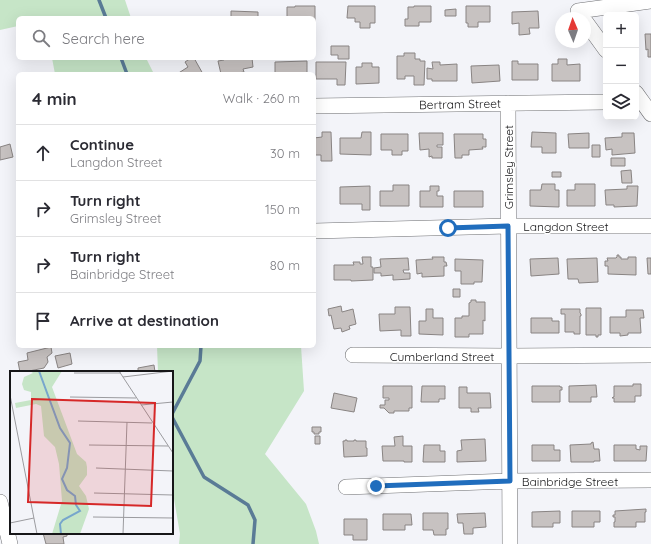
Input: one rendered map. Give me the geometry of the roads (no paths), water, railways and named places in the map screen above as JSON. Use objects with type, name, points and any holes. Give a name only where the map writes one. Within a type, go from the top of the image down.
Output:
[{"type":"street","points":[[579,12],[651,1]]},
{"type":"street","points":[[591,29],[605,48]]},
{"type":"street","name":"Bertram Street","points":[[316,106],[603,102]]},
{"type":"street","name":"Grimsley Street","points":[[508,103],[510,544]]},
{"type":"street","name":"Langdon Street","points":[[316,231],[508,226],[651,226]]},
{"type":"street","name":"Cumberland Street","points":[[353,355],[651,355]]},
{"type":"street","name":"Bainbridge Street","points":[[346,486],[510,481],[651,480]]},
{"type":"street","points":[[0,502],[10,544]]},
{"type":"waterway","points":[[99,0],[105,16]]},
{"type":"waterway","points":[[122,60],[126,72]]},
{"type":"waterway","points":[[173,412],[200,361],[201,348]]},
{"type":"waterway","points":[[173,419],[204,477],[248,505],[255,520],[253,544]]}]
